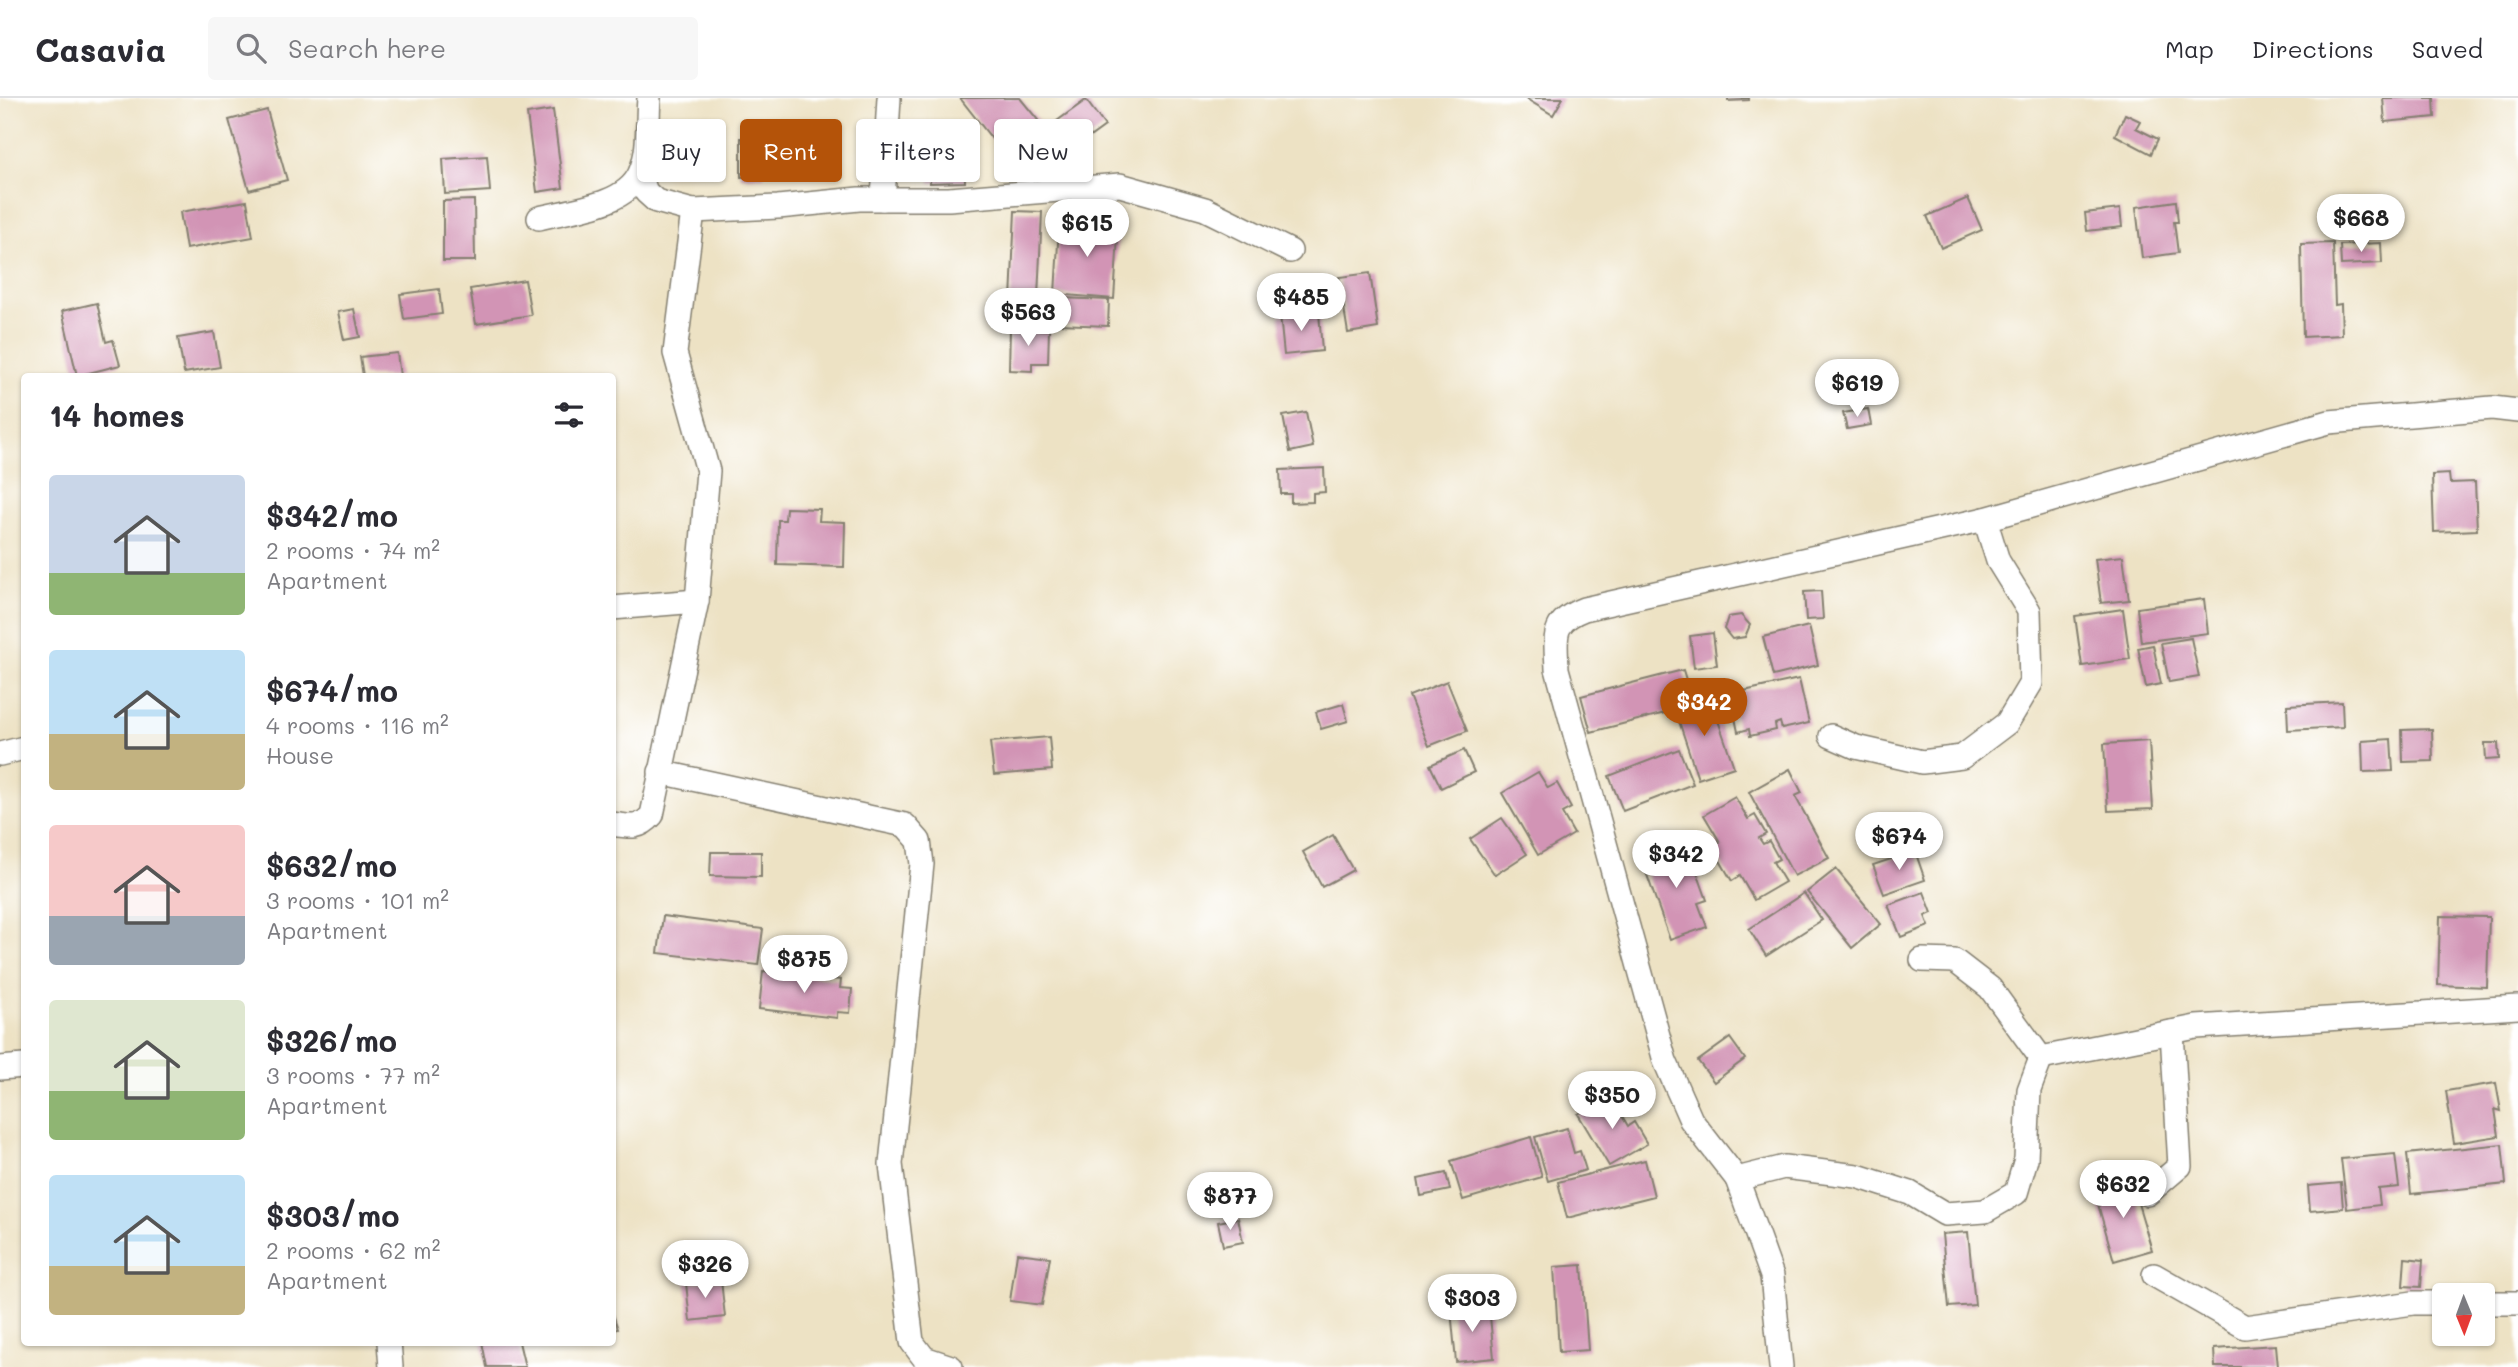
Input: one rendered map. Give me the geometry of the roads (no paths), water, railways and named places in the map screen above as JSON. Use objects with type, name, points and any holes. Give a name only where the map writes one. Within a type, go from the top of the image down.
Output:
[{"type":"street","points":[[648,119],[649,98]]},
{"type":"street","points":[[883,199],[889,98]]},
{"type":"street","points":[[539,218],[604,201],[631,186],[637,179]]},
{"type":"street","points":[[642,182],[646,192],[656,201],[693,211],[883,199],[962,198],[1120,185],[1205,209],[1290,251]]},
{"type":"street","points":[[616,825],[631,828],[644,824],[652,815],[697,601],[708,471],[675,353],[693,211]]},
{"type":"street","points":[[1781,1367],[1772,1276],[1737,1179],[1691,1120],[1665,1061],[1557,670],[1556,630],[1566,616],[1584,609],[1985,519],[2329,422],[2492,408],[2518,411]]},
{"type":"street","points":[[1831,736],[1856,747],[1922,762],[1962,757],[2007,723],[2031,683],[2029,611],[1998,561],[1985,519]]},
{"type":"street","points":[[616,608],[697,601]]},
{"type":"street","points":[[0,754],[21,749]]},
{"type":"street","points":[[660,772],[905,825],[919,841],[922,864],[915,947],[891,1164],[912,1342],[924,1358],[951,1367]]},
{"type":"street","points":[[1922,960],[1955,961],[1990,988],[2040,1058]]},
{"type":"street","points":[[2040,1058],[2196,1027],[2518,1007]]},
{"type":"street","points":[[2147,1194],[2180,1166],[2172,1032]]},
{"type":"street","points":[[1737,1179],[1784,1167],[1857,1176],[1910,1193],[1945,1214],[1985,1210],[2016,1192],[2026,1158],[2029,1090],[2040,1058]]},
{"type":"street","points":[[0,1068],[21,1066]]},
{"type":"street","points":[[2154,1275],[2245,1328],[2413,1303],[2432,1303]]},
{"type":"street","points":[[2496,1303],[2518,1303]]},
{"type":"street","points":[[389,1346],[391,1367]]}]
